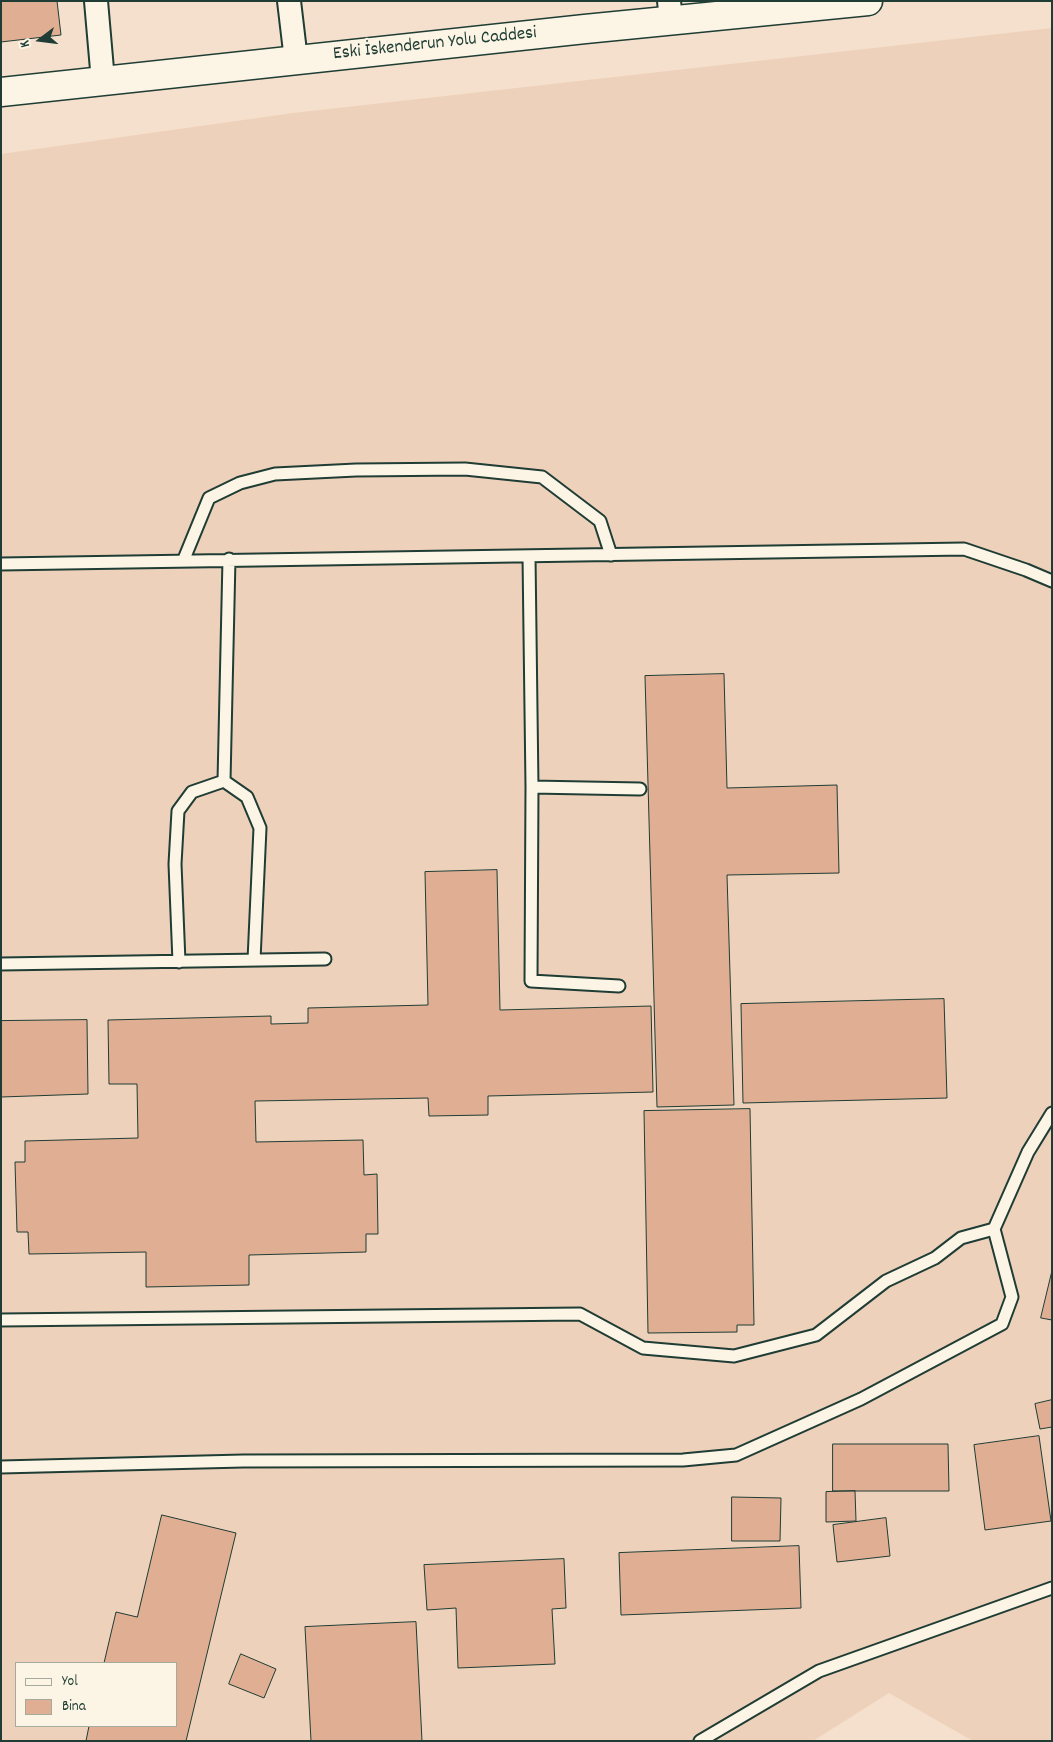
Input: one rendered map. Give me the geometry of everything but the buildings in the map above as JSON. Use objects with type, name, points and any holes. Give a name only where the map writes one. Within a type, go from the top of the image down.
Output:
[{"type":"street","points":[[96,1],[102,81]]},
{"type":"street","points":[[289,1],[296,60]]},
{"type":"street","name":"Eski İskenderun Yolu Caddesi","points":[[1,92],[296,60],[670,11],[868,1]]},
{"type":"lane","points":[[184,559],[209,498],[240,483],[276,474],[356,470],[465,469],[542,477],[600,522],[611,555]]},
{"type":"lane","points":[[1,564],[184,559],[611,555],[912,548],[964,549],[1052,581]]},
{"type":"lane","points":[[529,556],[532,786],[531,981],[619,986]]},
{"type":"lane","points":[[224,781],[229,559]]},
{"type":"lane","points":[[224,781],[247,797],[260,828],[254,960]]},
{"type":"lane","points":[[178,962],[175,864],[178,811],[192,792],[224,781]]},
{"type":"lane","points":[[532,786],[640,789]]},
{"type":"lane","points":[[1,964],[325,959]]},
{"type":"lane","points":[[1,1467],[243,1461],[683,1460],[736,1455],[861,1399],[1002,1324],[1012,1297],[994,1230],[1028,1152],[1052,1113]]},
{"type":"lane","points":[[1,1320],[580,1314],[643,1348],[734,1356],[816,1335],[886,1280],[935,1258],[961,1238],[994,1230]]},
{"type":"lane","points":[[700,1741],[819,1671],[1052,1588]]},
{"type":"shaded area","points":[[1052,28],[1052,1741],[973,1741],[889,1693],[813,1741],[1,1741],[1,154],[293,113]]}]
